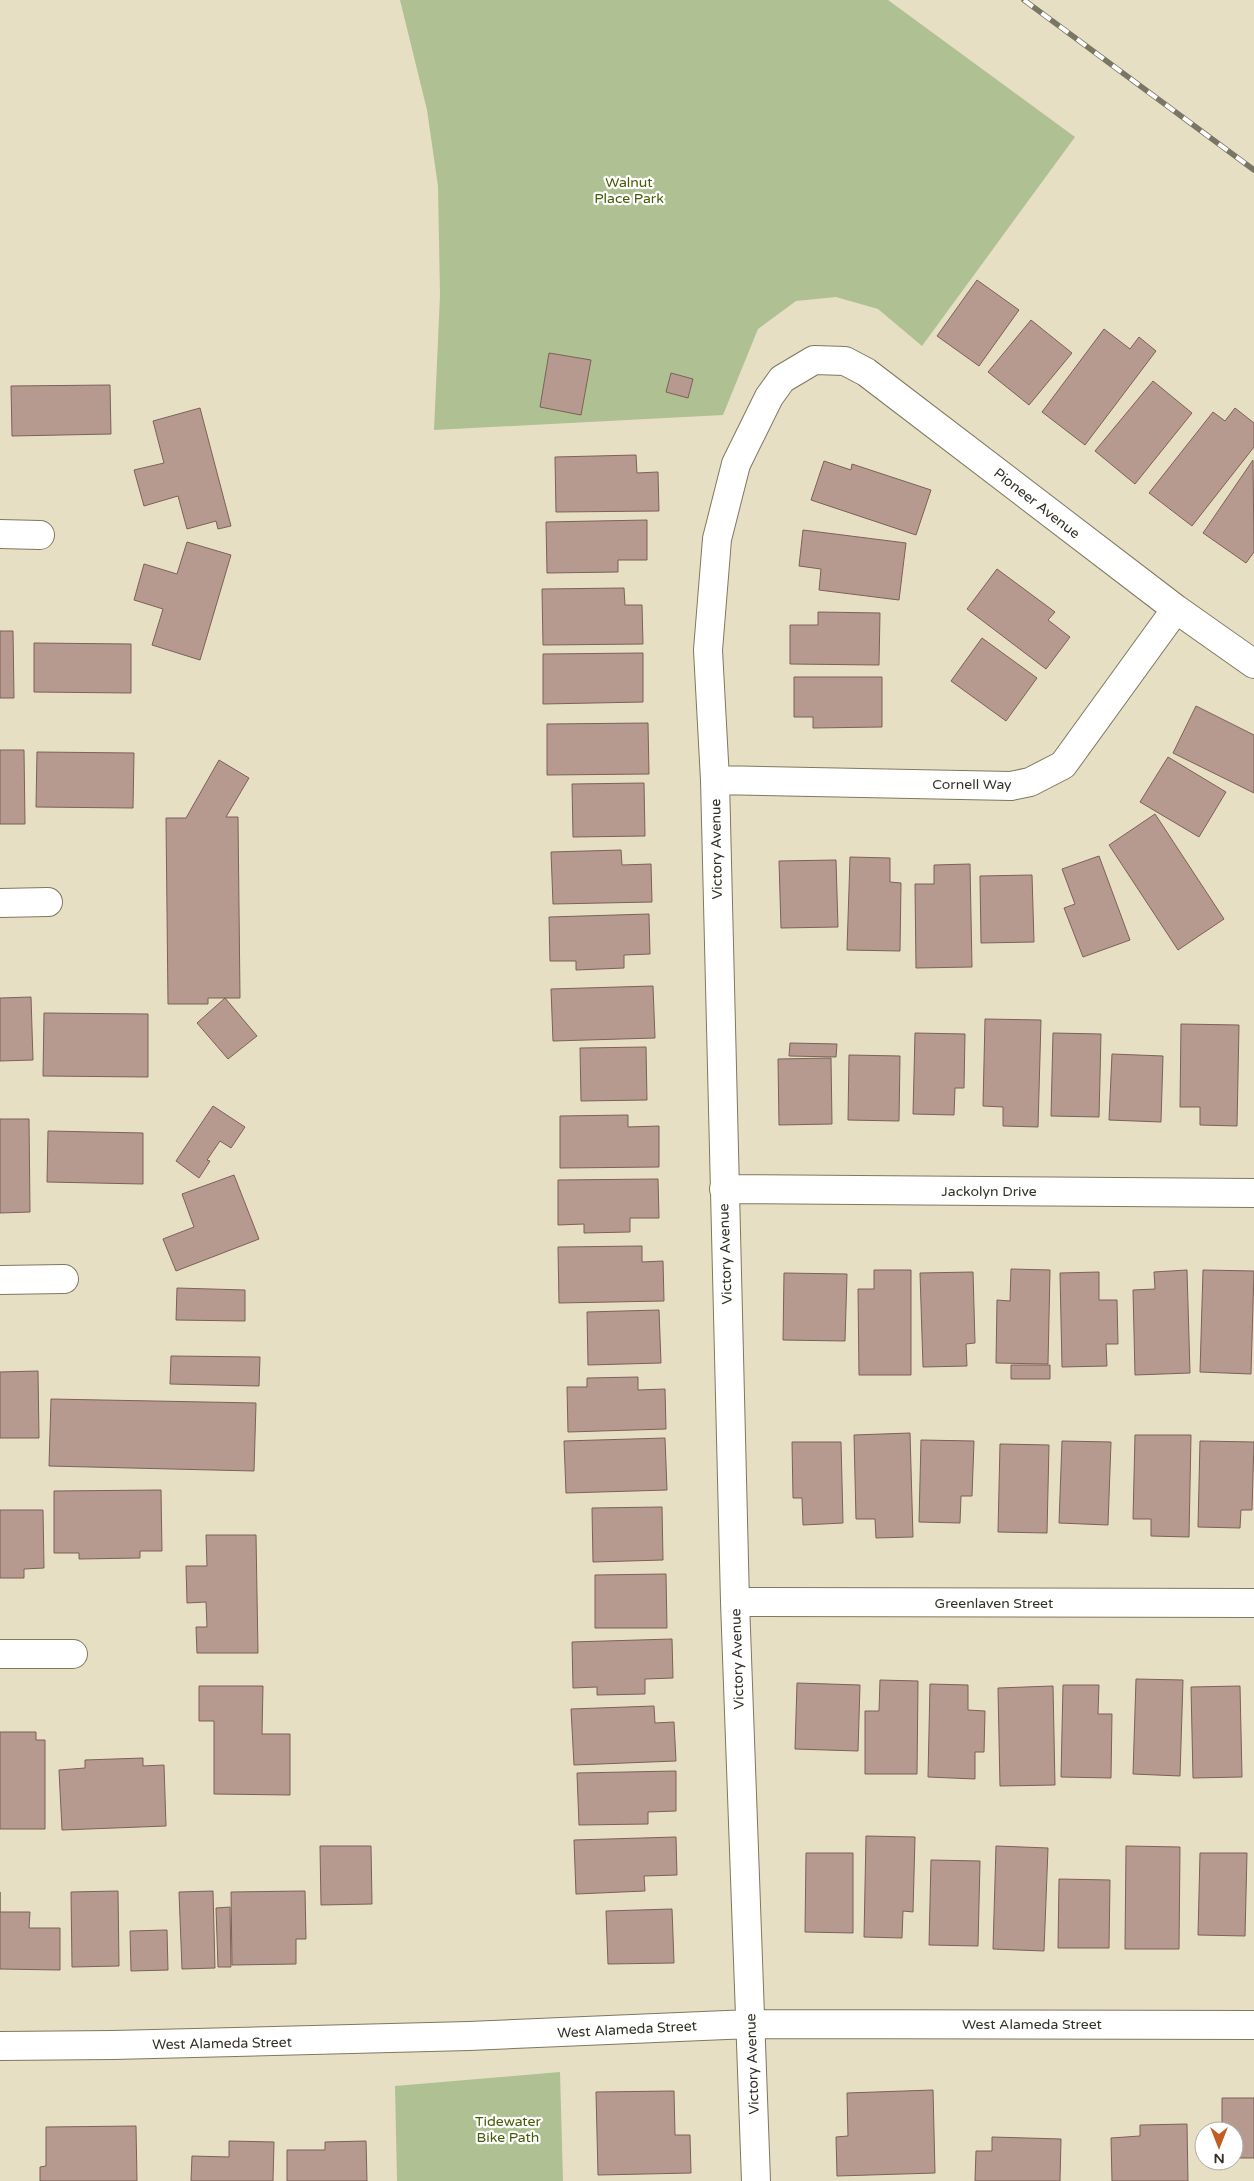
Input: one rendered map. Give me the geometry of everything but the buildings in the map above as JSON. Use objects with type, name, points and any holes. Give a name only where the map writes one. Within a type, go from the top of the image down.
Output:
[{"type":"street","name":"Pioneer Avenue","points":[[814,360],[845,361],[866,372],[1176,609],[1254,664]]},
{"type":"street","name":"Victory Avenue","points":[[756,2181],[734,1602],[715,780],[708,650],[717,539],[736,464],[769,397],[782,379],[814,360]]},
{"type":"street","points":[[0,534],[40,534]]},
{"type":"street","name":"Cornell Way","points":[[715,780],[1011,786],[1030,782],[1063,765],[1176,609]]},
{"type":"street","points":[[0,903],[48,902]]},
{"type":"street","name":"Jackolyn Drive","points":[[724,1189],[1254,1192]]},
{"type":"street","points":[[0,1280],[64,1279]]},
{"type":"street","name":"Greenlaven Street","points":[[734,1602],[1254,1603]]},
{"type":"street","points":[[0,1654],[73,1654]]},
{"type":"street","name":"West Alameda Street","points":[[0,2046],[469,2036],[750,2024],[1254,2024]]},
{"type":"green space","name":"Walnut Place Park","points":[[400,0],[888,0],[1075,137],[922,346],[878,309],[836,297],[796,301],[758,329],[723,415],[434,430],[440,295],[438,186],[427,110]]},
{"type":"green space","name":"Tidewater Bike Path","points":[[560,2072],[563,2181],[397,2181],[395,2086]]},
{"type":"railway","points":[[1024,0],[1254,170]]}]
